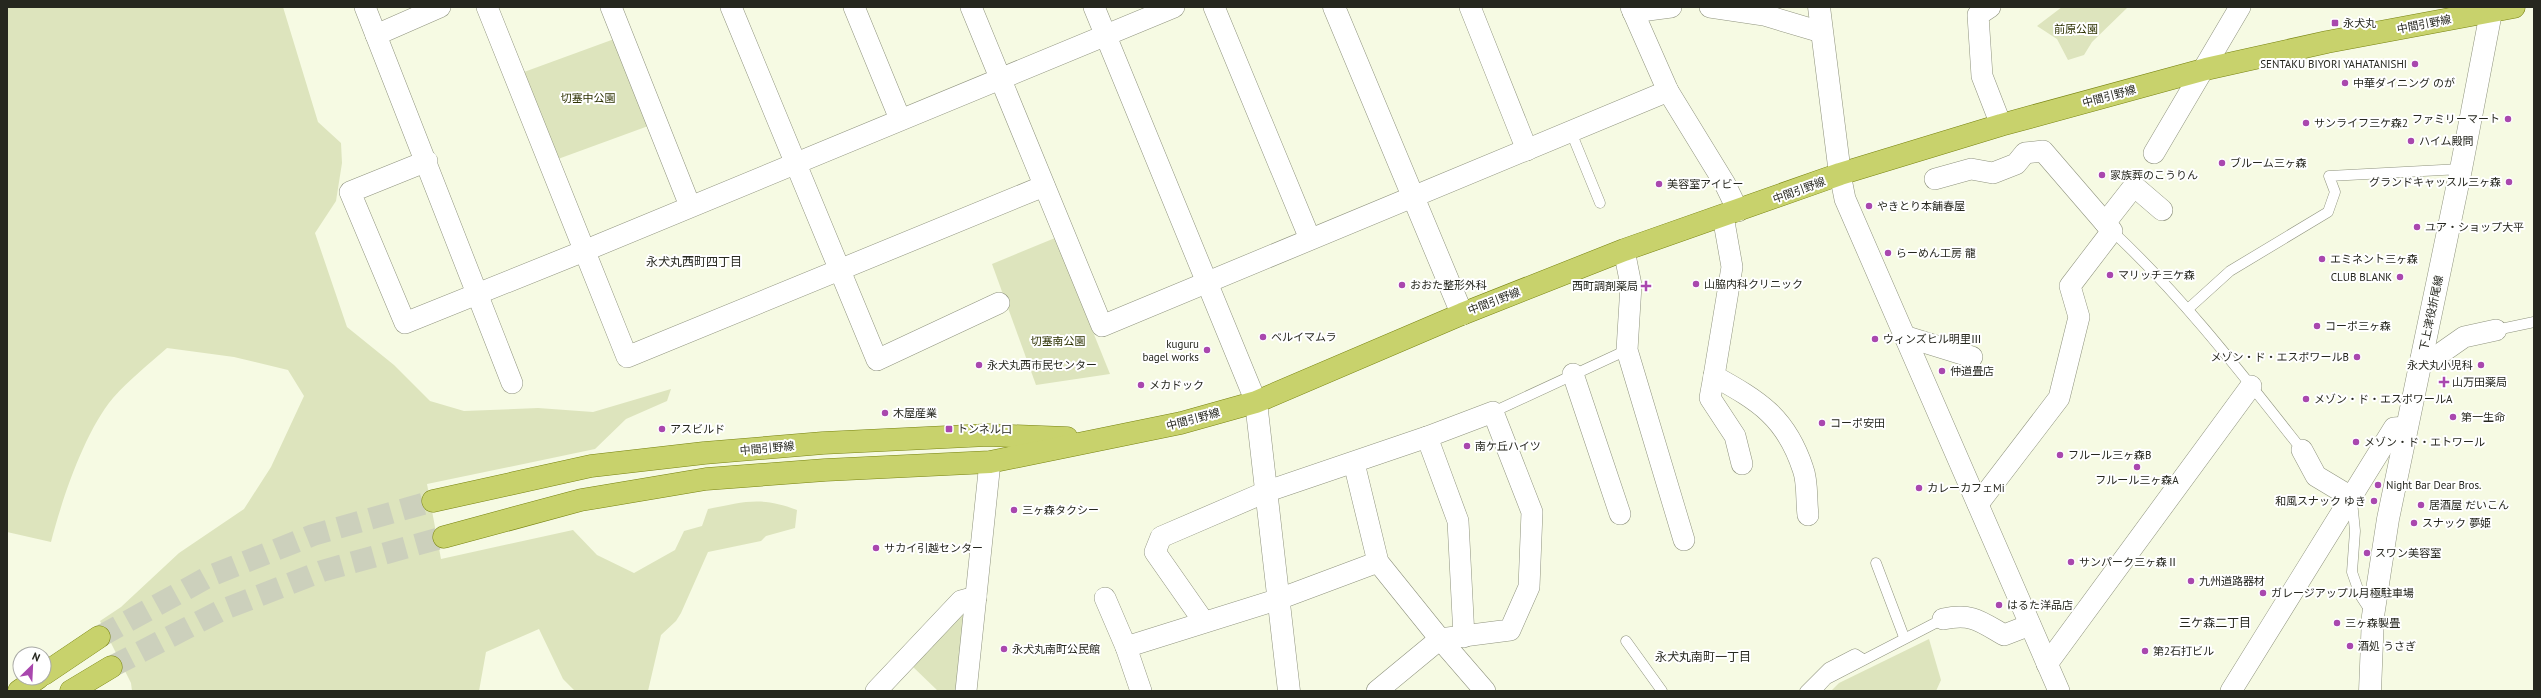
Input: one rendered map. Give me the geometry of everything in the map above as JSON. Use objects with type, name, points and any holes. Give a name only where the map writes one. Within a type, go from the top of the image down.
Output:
[{"type":"main road","name":"中間引野線","points":[[444,537],[581,500],[706,480],[825,470],[990,462],[1181,423],[1256,402],[1462,314],[1624,250],[1730,214],[1840,174],[2001,125],[2206,69],[2327,42],[2491,9],[2514,7]]},
{"type":"main road","name":"中間引野線","points":[[433,501],[591,466],[704,453],[823,443],[988,435],[1105,439]]},
{"type":"main road","points":[[52,669],[99,637]]},
{"type":"main road","points":[[72,691],[111,667]]},
{"type":"street","points":[[365,7],[479,294],[512,383]]},
{"type":"street","points":[[376,35],[440,7]]},
{"type":"street","points":[[487,7],[627,357],[840,268],[1044,186]]},
{"type":"street","points":[[611,7],[690,206]]},
{"type":"street","points":[[731,7],[877,360],[999,303]]},
{"type":"street","points":[[854,7],[900,119]]},
{"type":"street","points":[[970,7],[1044,186],[1074,253],[1102,326],[1668,91]]},
{"type":"street","points":[[1094,7],[1256,402],[1268,491],[1290,691]]},
{"type":"street","points":[[427,161],[350,192],[405,323],[584,251],[900,119],[1174,7]]},
{"type":"street","points":[[1214,7],[1310,240]]},
{"type":"street","points":[[1334,7],[1462,314]]},
{"type":"street","points":[[1470,7],[1527,150]]},
{"type":"street","points":[[1671,7],[1632,9],[1668,91],[1725,184],[1730,214],[1732,266],[1710,398],[1735,436],[1742,464]]},
{"type":"street","points":[[1710,7],[1764,15],[1821,32]]},
{"type":"street","points":[[1819,7],[1840,174],[1845,199],[2059,691]]},
{"type":"street","points":[[1990,7],[1978,15],[1982,76],[2001,125]]},
{"type":"street","points":[[2154,153],[2183,100],[2206,69],[2240,7]]},
{"type":"street","name":"下上津役折尾線","points":[[2370,691],[2373,616],[2406,427],[2461,170],[2491,9]]},
{"type":"street","points":[[1935,179],[1971,169],[1993,173],[2016,164],[2026,153],[2043,151],[2108,227]]},
{"type":"street","points":[[1978,504],[2059,398],[2079,317],[2070,286],[2134,186],[2162,210]]},
{"type":"street","points":[[1624,250],[1631,285],[1627,350],[1684,540]]},
{"type":"street","points":[[2421,359],[2434,358],[2464,338],[2496,330]]},
{"type":"street","points":[[1904,336],[1972,357]]},
{"type":"street","points":[[1574,374],[1620,514]]},
{"type":"street","points":[[1714,376],[1751,396],[1775,416],[1804,469],[1808,515]]},
{"type":"street","points":[[2047,664],[2251,386]]},
{"type":"street","points":[[1204,622],[1155,552],[1161,537],[1268,491],[1354,463],[1493,412],[1532,512],[1529,588],[1510,630],[1440,639],[1377,691]]},
{"type":"street","points":[[2231,691],[2394,428],[2406,427]]},
{"type":"street","points":[[1427,437],[1458,521],[1464,637]]},
{"type":"street","points":[[2302,450],[2316,476],[2351,498]]},
{"type":"street","points":[[966,691],[990,462]]},
{"type":"street","points":[[1354,463],[1378,562],[1440,639],[1485,691]]},
{"type":"street","points":[[1126,647],[1279,598],[1378,562]]},
{"type":"street","points":[[876,691],[961,601],[976,597]]},
{"type":"street","points":[[1105,598],[1126,647],[1141,691]]},
{"type":"street","points":[[1943,619],[1961,615],[1979,621],[2004,635],[2030,625]]},
{"type":"lane","points":[[1571,132],[1600,203]]},
{"type":"lane","points":[[2188,309],[2230,271],[2328,212],[2334,192],[2329,176],[2461,170]]},
{"type":"lane","points":[[2108,227],[2153,269],[2188,309],[2302,450]]},
{"type":"lane","points":[[2496,330],[2534,322]]},
{"type":"lane","points":[[1493,412],[1627,350]]},
{"type":"lane","points":[[2351,498],[2355,531],[2352,572],[2360,595],[2373,616]]},
{"type":"lane","points":[[1876,563],[1904,637]]},
{"type":"lane","points":[[1816,691],[1827,679],[1904,637],[1943,619]]},
{"type":"lane","points":[[1626,641],[1662,691]]},
{"type":"lane","points":[[1805,691],[1828,668],[1855,654],[1863,659]]},
{"type":"green space","points":[[7,7],[283,7],[318,122],[341,143],[342,163],[336,201],[315,233],[347,327],[394,365],[430,401],[464,411],[538,408],[593,412],[671,389],[667,401],[626,419],[595,449],[427,484],[441,559],[573,530],[597,555],[634,573],[675,550],[684,531],[702,526],[708,509],[752,502],[773,503],[797,510],[795,528],[766,536],[761,541],[708,552],[681,613],[676,621],[661,635],[648,691],[575,691],[563,679],[539,629],[486,652],[479,691],[132,691],[131,683],[100,621],[121,607],[179,553],[244,509],[271,467],[304,396],[288,370],[234,357],[167,348],[139,372],[113,398],[93,428],[68,486],[51,542],[7,532]]},
{"type":"green space","name":"前原公園","points":[[2062,7],[2128,7],[2092,42],[2084,55],[2068,60],[2057,39],[2037,26]]},
{"type":"green space","name":"切塞中公園","points":[[617,38],[651,125],[558,159],[524,72]]},
{"type":"green space","name":"切塞南公園","points":[[1055,238],[1110,374],[1036,385],[992,264]]},
{"type":"green space","points":[[968,611],[959,691],[938,691],[910,664],[955,615]]},
{"type":"green space","points":[[1929,639],[1941,680],[1936,691],[1831,691],[1839,683]]},
{"type":"tunnel","points":[[99,637],[210,576],[313,535],[433,501]]},
{"type":"tunnel","points":[[111,667],[222,610],[322,571],[444,537]]},
{"type":"place","name":"永犬丸","points":[[2335,23]]},
{"type":"place","name":"SENTAKU BIYORI YAHATANISHI","points":[[2415,64]]},
{"type":"place","name":"中華ダイニング のが","points":[[2345,83]]},
{"type":"place","name":"ファミリーマート","points":[[2508,119]]},
{"type":"place","name":"サンライフ三ケ森2","points":[[2306,123]]},
{"type":"place","name":"ハイム殿問","points":[[2411,141]]},
{"type":"place","name":"ブルーム三ヶ森","points":[[2222,163]]},
{"type":"place","name":"家族葬のこうりん","points":[[2102,175]]},
{"type":"place","name":"グランドキャッスル三ヶ森","points":[[2509,182]]},
{"type":"place","name":"美容室アイビー","points":[[1659,184]]},
{"type":"place","name":"やきとり本舗春屋","points":[[1869,206]]},
{"type":"place","name":"ユア・ショップ大平","points":[[2417,227]]},
{"type":"place","name":"らーめん工房 龍","points":[[1888,253]]},
{"type":"place","name":"エミネント三ヶ森","points":[[2322,259]]},
{"type":"place","name":"マリッチ三ケ森","points":[[2110,275]]},
{"type":"place","name":"CLUB BLANK","points":[[2400,277]]},
{"type":"place","name":"山脇内科クリニック","points":[[1696,284]]},
{"type":"place","name":"おおた整形外科","points":[[1402,285]]},
{"type":"place","name":"西町調剤薬局","points":[[1646,286]]},
{"type":"place","name":"コーポ三ヶ森","points":[[2317,326]]},
{"type":"place","name":"ベルイマムラ","points":[[1263,337]]},
{"type":"place","name":"ウィンズヒル明里Ⅲ","points":[[1875,339]]},
{"type":"place","name":"kuguru bagel works","points":[[1207,350]]},
{"type":"place","name":"メゾン・ド・エスポワールB","points":[[2357,357]]},
{"type":"place","name":"永犬丸西市民センター","points":[[979,365]]},
{"type":"place","name":"永犬丸小児科","points":[[2481,365]]},
{"type":"place","name":"仲道畳店","points":[[1942,371]]},
{"type":"place","name":"山万田薬局","points":[[2444,382]]},
{"type":"place","name":"メカドック","points":[[1141,385]]},
{"type":"place","name":"メゾン・ド・エスポワールA","points":[[2306,399]]},
{"type":"place","name":"木屋産業","points":[[885,413]]},
{"type":"place","name":"第一生命","points":[[2453,417]]},
{"type":"place","name":"コーポ安田","points":[[1822,423]]},
{"type":"place","name":"アスビルド","points":[[662,429]]},
{"type":"place","name":"トンネル口","points":[[949,429]]},
{"type":"place","name":"メゾン・ド・エトワール","points":[[2356,442]]},
{"type":"place","name":"南ケ丘ハイツ","points":[[1467,446]]},
{"type":"place","name":"フルール三ヶ森B","points":[[2060,455]]},
{"type":"place","name":"フルール三ヶ森A","points":[[2137,467]]},
{"type":"place","name":"Night Bar Dear Bros.","points":[[2378,485]]},
{"type":"place","name":"カレーカフェMi","points":[[1919,488]]},
{"type":"place","name":"和風スナック ゆき","points":[[2374,501]]},
{"type":"place","name":"居酒屋 だいこん","points":[[2421,505]]},
{"type":"place","name":"三ヶ森タクシー","points":[[1014,510]]},
{"type":"place","name":"スナック 夢姫","points":[[2414,523]]},
{"type":"place","name":"サカイ引越センター","points":[[876,548]]},
{"type":"place","name":"スワン美容室","points":[[2367,553]]},
{"type":"place","name":"サンパーク三ヶ森Ⅱ","points":[[2071,562]]},
{"type":"place","name":"九州道路器材","points":[[2191,581]]},
{"type":"place","name":"ガレージアップル月極駐車場","points":[[2263,593]]},
{"type":"place","name":"はるた洋品店","points":[[1999,605]]},
{"type":"place","name":"三ヶ森製畳","points":[[2337,623]]},
{"type":"place","name":"酒処 うさぎ","points":[[2350,646]]},
{"type":"place","name":"永犬丸南町公民館","points":[[1004,649]]},
{"type":"place","name":"第2石打ビル","points":[[2145,651]]},
{"type":"district","name":"永犬丸西町四丁目","points":[[694,262]]},
{"type":"district","name":"三ケ森二丁目","points":[[2215,623]]},
{"type":"district","name":"永犬丸南町一丁目","points":[[1703,657]]}]
